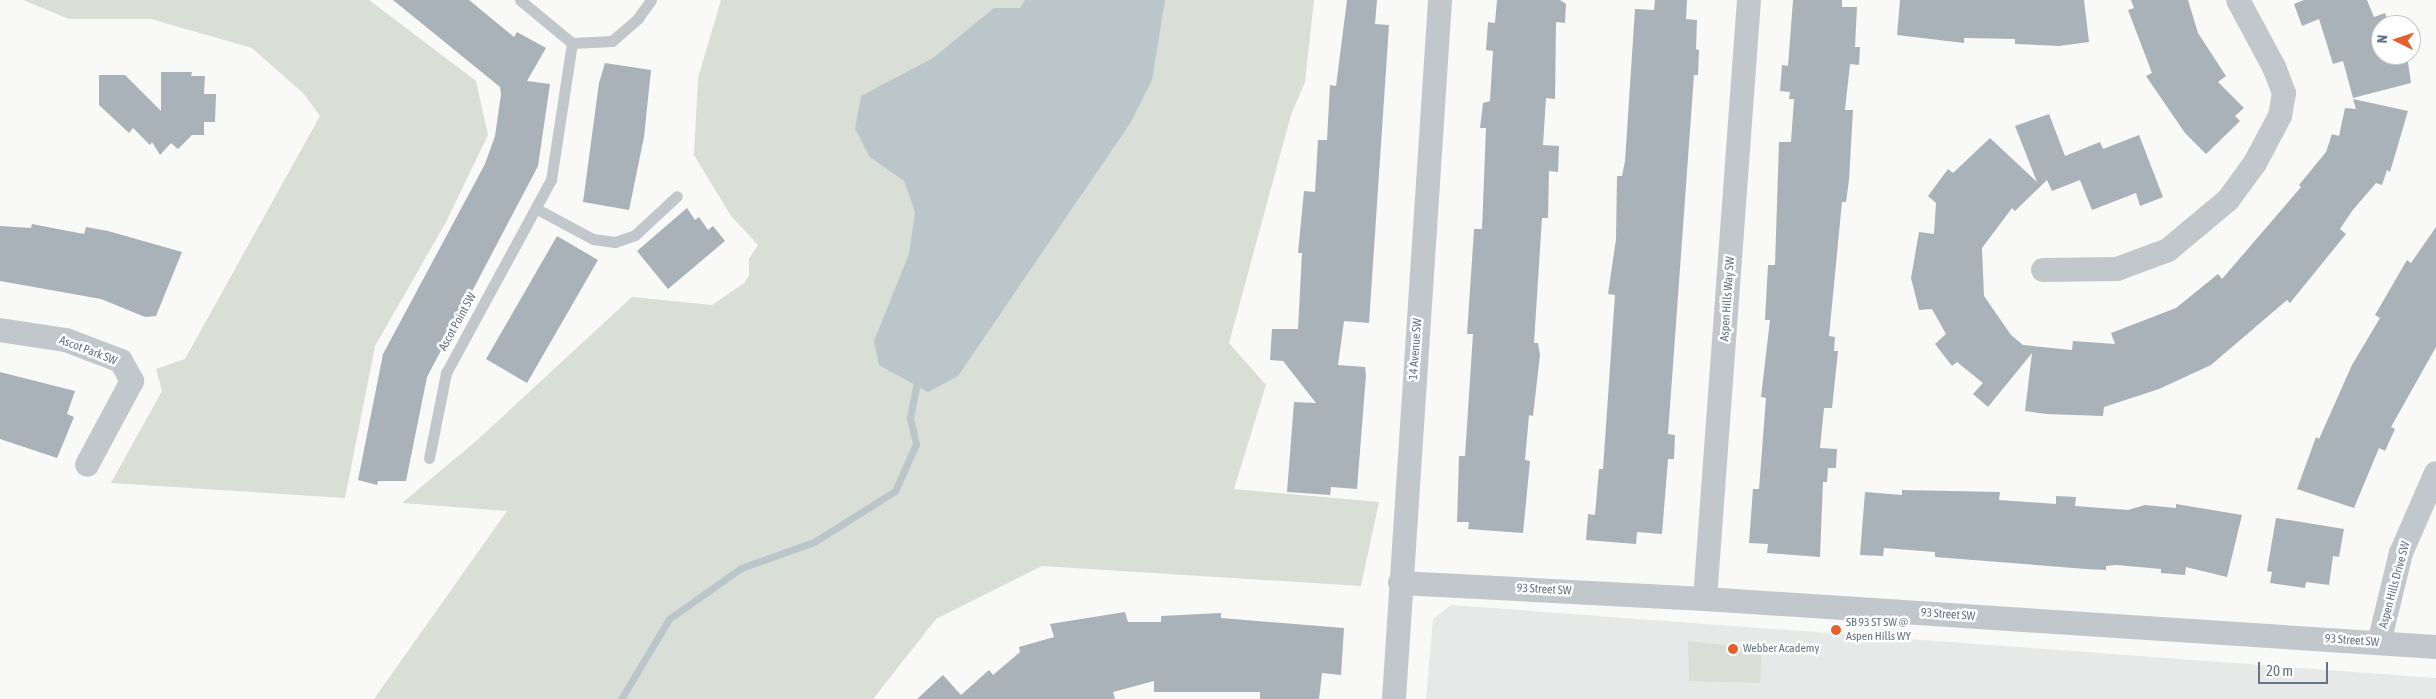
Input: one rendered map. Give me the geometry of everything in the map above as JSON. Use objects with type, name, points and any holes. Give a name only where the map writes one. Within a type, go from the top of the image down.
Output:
[{"type":"street","name":"14 Avenue SW","points":[[1394,699],[1400,583],[1440,0]]},
{"type":"street","name":"Aspen Hills Way SW","points":[[1706,599],[1748,0]]},
{"type":"street","points":[[2043,270],[2117,269],[2168,250],[2228,200],[2255,163],[2280,116],[2284,93],[2275,69],[2238,0]]},
{"type":"street","name":"Ascot Park SW","points":[[0,330],[66,340],[121,361],[132,381],[87,465]]},
{"type":"street","name":"Aspen Hills Drive SW","points":[[2379,643],[2401,553],[2436,473]]},
{"type":"street","name":"93 Street SW","points":[[1400,583],[1706,599],[2436,647]]},
{"type":"lane","points":[[520,0],[572,43],[612,41],[638,18],[650,0]]},
{"type":"lane","name":"Ascot Point SW","points":[[429,458],[446,374],[551,180],[558,151],[572,43]]},
{"type":"lane","points":[[537,209],[593,239],[615,242],[635,235],[677,196]]},
{"type":"shaded area","points":[[23,0],[369,0],[476,81],[488,135],[446,222],[375,346],[345,498],[111,483],[162,391],[156,369],[185,359],[320,116],[304,94],[252,48],[151,19],[69,19]]},
{"type":"shaded area","points":[[721,0],[1314,0],[1305,82],[1291,115],[1229,343],[1266,385],[1234,489],[1379,502],[1361,586],[1042,566],[936,619],[873,699],[374,699],[507,511],[402,503],[475,442],[632,297],[712,305],[744,283],[749,276],[749,259],[758,245],[731,216],[694,155],[698,78]]},
{"type":"shaded area","points":[[1025,0],[1165,0],[1152,80],[1131,122],[958,376],[928,392],[879,365],[874,341],[909,254],[915,212],[904,181],[870,157],[855,129],[861,96],[933,58],[994,8],[1020,8]]},
{"type":"shaded area","name":"Webber Academy","points":[[1451,605],[2436,678],[2436,699],[1426,699],[1433,619]]},
{"type":"shaded area","points":[[1688,641],[1762,649],[1760,683],[1689,681]]},
{"type":"building","points":[[393,0],[469,0],[514,37],[517,32],[546,48],[527,81],[550,84],[538,166],[427,377],[406,481],[378,481],[377,485],[358,480],[383,354],[485,164],[495,136],[501,94],[500,87]]},
{"type":"building","points":[[1347,0],[1377,0],[1375,24],[1389,25],[1369,323],[1344,321],[1338,365],[1365,367],[1366,375],[1357,489],[1331,487],[1330,495],[1287,492],[1294,402],[1316,403],[1283,361],[1270,360],[1272,329],[1298,329],[1302,253],[1298,253],[1304,191],[1315,192],[1318,140],[1327,140],[1330,85],[1336,86]]},
{"type":"building","points":[[1497,0],[1560,0],[1566,4],[1565,23],[1556,22],[1555,99],[1546,98],[1543,145],[1559,146],[1558,172],[1549,171],[1548,218],[1542,218],[1534,343],[1538,343],[1540,355],[1533,416],[1529,415],[1525,460],[1530,461],[1523,533],[1468,529],[1469,522],[1457,522],[1459,456],[1465,456],[1473,334],[1467,334],[1474,229],[1482,229],[1486,128],[1480,128],[1483,103],[1490,101],[1493,51],[1486,50],[1488,22],[1495,23]]},
{"type":"building","points":[[1655,0],[1687,0],[1686,19],[1697,20],[1696,49],[1699,50],[1698,75],[1694,75],[1668,434],[1675,435],[1674,459],[1668,459],[1662,534],[1637,532],[1636,544],[1586,540],[1588,514],[1595,515],[1599,469],[1603,469],[1615,295],[1608,294],[1616,239],[1617,176],[1622,176],[1625,161],[1635,9],[1654,10]]},
{"type":"building","points":[[1793,0],[1842,0],[1842,7],[1857,7],[1855,47],[1860,47],[1859,65],[1850,64],[1845,110],[1853,110],[1849,180],[1846,202],[1842,202],[1829,336],[1835,337],[1834,351],[1838,351],[1832,408],[1824,408],[1820,448],[1837,449],[1836,468],[1828,468],[1827,482],[1823,482],[1820,557],[1767,553],[1768,544],[1749,543],[1753,489],[1759,489],[1766,398],[1761,397],[1770,320],[1765,320],[1768,265],[1775,265],[1779,142],[1791,142],[1794,99],[1789,99],[1790,92],[1780,91],[1782,65],[1788,66]]},
{"type":"building","points":[[1900,0],[2084,0],[2089,42],[2059,46],[2015,44],[2015,39],[1964,38],[1964,43],[1897,35]]},
{"type":"building","points":[[2131,0],[2188,0],[2198,33],[2226,76],[2218,82],[2244,108],[2235,116],[2240,121],[2206,154],[2185,133],[2146,76],[2152,73],[2128,10],[2134,8]]},
{"type":"building","points":[[2304,0],[2367,0],[2373,15],[2371,15],[2371,65],[2408,65],[2411,83],[2353,98],[2343,61],[2333,64],[2319,19],[2302,26],[2294,4]]},
{"type":"building","points":[[605,63],[651,70],[644,137],[629,210],[583,202],[599,83]]},
{"type":"building","points":[[161,72],[192,72],[191,76],[205,76],[204,94],[216,94],[215,122],[204,122],[204,135],[192,135],[178,149],[171,143],[160,155],[152,142],[150,145],[133,128],[129,133],[99,105],[99,75],[125,75],[161,111]]},
{"type":"building","points":[[2353,99],[2408,111],[2390,172],[2387,170],[2382,185],[2376,183],[2352,211],[2340,229],[2346,234],[2290,303],[2287,300],[2211,365],[2159,389],[2104,407],[2103,416],[2046,414],[2025,411],[2032,353],[1988,407],[1973,394],[1983,383],[1957,362],[1952,366],[1935,344],[1946,334],[1932,309],[1919,310],[1911,278],[1919,232],[1934,234],[1936,203],[1928,196],[1948,169],[1953,173],[1990,138],[2037,182],[2015,126],[2049,114],[2065,156],[2100,142],[2103,149],[2139,135],[2163,197],[2140,206],[2136,193],[2092,210],[2080,180],[2052,191],[2047,180],[2015,211],[2012,208],[1982,248],[1984,296],[2011,335],[2023,345],[2072,350],[2073,341],[2115,344],[2111,333],[2176,308],[2218,274],[2222,279],[2301,187],[2299,185],[2326,152],[2332,134],[2339,136],[2345,108],[2356,109]]},
{"type":"building","points":[[687,208],[695,220],[699,217],[708,230],[713,226],[725,241],[668,289],[637,251]]},
{"type":"building","points":[[32,224],[84,234],[86,227],[108,231],[182,252],[156,316],[145,317],[101,299],[0,281],[0,226],[31,228]]},
{"type":"building","points":[[2436,227],[2436,347],[2391,427],[2395,429],[2385,451],[2379,448],[2354,508],[2297,489],[2316,437],[2319,439],[2352,365],[2380,318],[2375,315],[2407,260],[2411,263]]},
{"type":"building","points":[[557,236],[598,260],[527,383],[486,359]]},
{"type":"building","points":[[0,372],[75,391],[67,414],[74,417],[57,458],[0,439]]},
{"type":"building","points":[[1902,490],[2000,492],[1999,500],[2056,504],[2056,496],[2076,497],[2075,506],[2128,510],[2145,505],[2176,508],[2176,504],[2242,515],[2227,577],[2186,567],[2185,575],[2161,573],[2161,569],[2116,565],[2106,566],[2106,570],[2086,569],[1935,557],[1935,552],[1884,548],[1883,556],[1860,555],[1865,492],[1902,495]]},
{"type":"building","points":[[2276,518],[2344,529],[2339,557],[2333,556],[2329,585],[2306,582],[2305,588],[2270,583],[2272,572],[2267,571]]},
{"type":"building","points":[[1125,612],[1128,622],[1161,622],[1161,616],[1221,613],[1221,618],[1344,628],[1341,675],[1322,673],[1319,699],[1260,699],[1260,692],[1154,692],[1154,681],[1113,692],[1115,699],[917,699],[943,675],[961,695],[989,670],[993,675],[1020,652],[1019,647],[1054,637],[1050,624]]},
{"type":"waterway","points":[[621,699],[669,619],[741,568],[814,542],[895,491],[916,444],[910,418],[917,383]]},
{"type":"place","name":"SB 93 ST SW @ Aspen Hills WY","points":[[1836,630]]},
{"type":"place","name":"Webber Academy","points":[[1733,649]]}]
